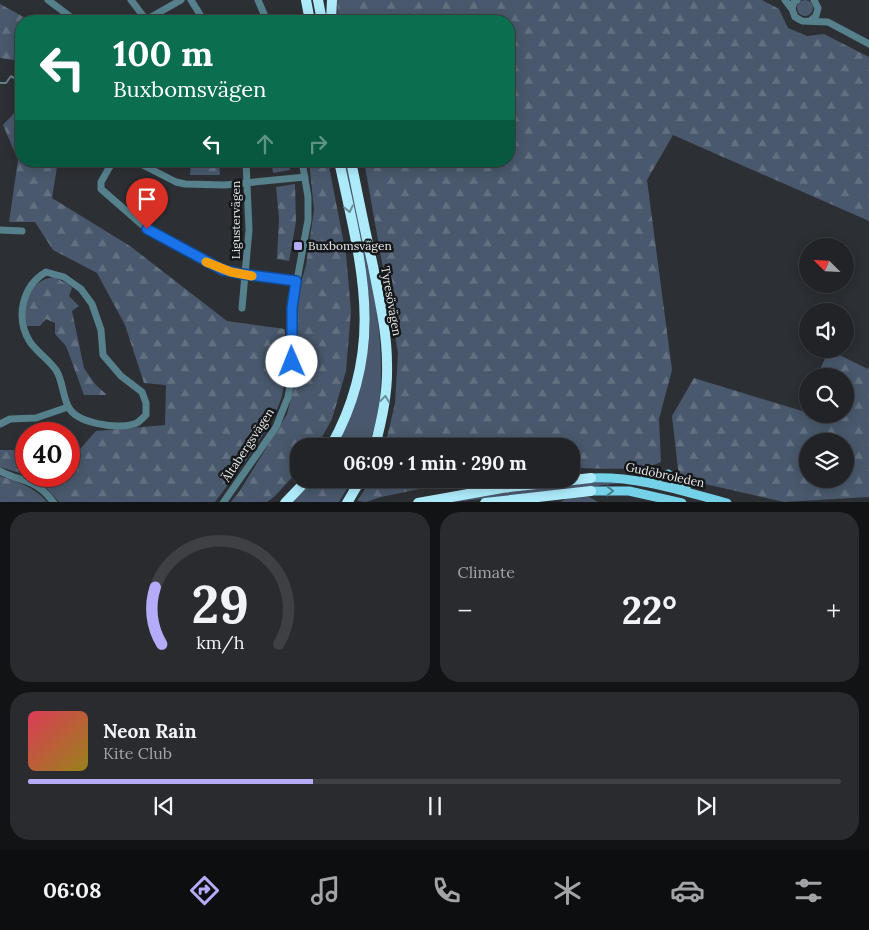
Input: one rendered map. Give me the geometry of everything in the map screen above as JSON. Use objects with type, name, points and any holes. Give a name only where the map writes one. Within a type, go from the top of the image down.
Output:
[{"type":"highway","points":[[306,0],[309,15]]},
{"type":"highway","points":[[318,0],[321,15]]},
{"type":"highway","points":[[331,15],[332,0]]},
{"type":"highway","name":"Tyresövägen","points":[[335,438],[349,410],[357,386],[364,352],[366,329],[361,268],[340,167]]},
{"type":"highway","name":"Tyresövägen","points":[[352,167],[380,302],[386,346],[385,397],[382,421],[377,438]]},
{"type":"highway","name":"Gudöbroleden","points":[[418,502],[502,488],[591,478]]},
{"type":"highway","points":[[285,502],[299,488]]},
{"type":"highway","points":[[347,502],[356,488]]},
{"type":"highway","name":"Gudöbroleden","points":[[485,502],[591,491]]},
{"type":"main road","points":[[615,478],[655,478],[668,474]]},
{"type":"main road","points":[[629,491],[657,491],[665,486],[668,474]]},
{"type":"main road","points":[[668,474],[679,484],[700,495]]},
{"type":"main road","name":"Gudöbroleden","points":[[591,478],[615,478],[665,486],[727,502]]},
{"type":"main road","name":"Gudöbroleden","points":[[591,491],[629,491],[682,502]]},
{"type":"street","points":[[48,0],[68,15]]},
{"type":"street","points":[[131,0],[142,15]]},
{"type":"street","points":[[156,15],[181,0]]},
{"type":"street","points":[[191,0],[200,15]]},
{"type":"street","points":[[257,0],[264,15]]},
{"type":"street","points":[[785,0],[795,17],[802,21],[828,22],[869,44]]},
{"type":"street","points":[[792,9],[796,0]]},
{"type":"street","points":[[810,21],[816,16],[817,3]]},
{"type":"street","points":[[817,3],[828,22]]},
{"type":"street","points":[[110,167],[101,182],[101,189],[138,222],[156,235],[209,263],[231,272],[296,281]]},
{"type":"street","points":[[147,167],[181,184],[225,186],[305,177]]},
{"type":"street","name":"Ligustervägen","points":[[242,308],[249,230],[246,167]]},
{"type":"street","name":"Ältabergsvägen","points":[[223,502],[276,427],[288,397],[292,374],[292,308],[308,220],[308,197],[303,167]]},
{"type":"street","points":[[0,230],[22,231]]},
{"type":"street","points":[[46,272],[64,277],[81,289],[92,304],[101,330],[103,356],[121,376],[142,392],[146,403],[146,415],[136,424],[118,426],[88,421],[75,416],[68,407],[61,378],[31,343],[22,324],[22,305],[29,287],[39,276],[46,272]]},
{"type":"street","points":[[0,424],[10,418],[36,418],[68,407]]},
{"type":"street","points":[[0,471],[34,483],[46,492],[54,502]]},
{"type":"green space","points":[[337,0],[762,0],[779,9],[788,28],[807,36],[824,34],[869,57],[869,221],[673,135],[647,180],[672,370],[659,419],[661,462],[652,465],[630,468],[580,468],[580,438],[387,438],[395,403],[398,353],[365,167],[515,167],[515,15],[338,15]]},
{"type":"green space","points":[[802,0],[808,0],[813,5],[811,14],[802,16],[797,11],[797,5]]},
{"type":"green space","points":[[0,4],[20,15],[15,15],[15,60],[0,58]]},
{"type":"green space","points":[[15,112],[15,153],[3,125]]},
{"type":"green space","points":[[17,167],[57,167],[52,198],[130,246],[227,321],[285,329],[285,376],[279,403],[264,433],[215,502],[59,502],[46,487],[80,487],[80,449],[96,431],[165,425],[166,385],[144,383],[125,325],[97,273],[53,250],[35,222],[9,222]]},
{"type":"green space","points":[[191,167],[219,167],[220,175],[190,175]]},
{"type":"green space","points":[[272,167],[289,167],[290,170],[273,173]]},
{"type":"green space","points":[[310,167],[329,167],[346,254],[351,311],[346,371],[332,419],[321,438],[290,438],[290,480],[274,497],[267,502],[231,502],[239,492],[287,414],[293,390],[298,293],[306,265],[314,210]]},
{"type":"green space","points":[[343,167],[348,167],[376,305],[381,380],[377,415],[370,438],[340,438],[356,400],[368,352],[370,319],[366,281]]},
{"type":"green space","points":[[295,184],[296,222],[289,261],[277,259],[279,218],[276,187]]},
{"type":"green space","points":[[54,277],[72,288],[69,296],[79,306],[72,311],[84,368],[95,384],[107,395],[84,395],[66,346],[55,334],[55,323],[46,319],[40,326],[27,326],[25,308],[26,300],[31,290],[43,280]]},
{"type":"green space","points":[[825,358],[845,358],[868,369],[869,366],[869,497],[784,502],[679,478],[672,416],[694,378],[799,410],[799,423],[854,423],[854,368],[821,368]]},
{"type":"green space","points":[[0,450],[15,450],[15,472],[0,467]]},
{"type":"green space","points":[[0,476],[15,481],[15,487],[28,487],[32,489],[47,502],[0,502]]},
{"type":"green space","points":[[605,481],[622,483],[580,488],[580,484]]},
{"type":"green space","points":[[306,488],[348,488],[339,502],[293,502]]},
{"type":"green space","points":[[366,488],[424,488],[366,502],[357,501]]},
{"type":"green space","points":[[545,488],[578,488],[454,502],[441,502]]},
{"type":"green space","points":[[589,497],[598,502],[561,502],[567,498]]},
{"type":"waterway","points":[[0,83],[6,83],[11,76],[15,79]]},
{"type":"slow traffic","points":[[206,262],[223,270],[252,276]]},
{"type":"place","name":"Buxbomsvägen","points":[[298,246]]},
{"type":"route","points":[[147,229],[223,270],[296,281],[291,321],[292,362]]}]
